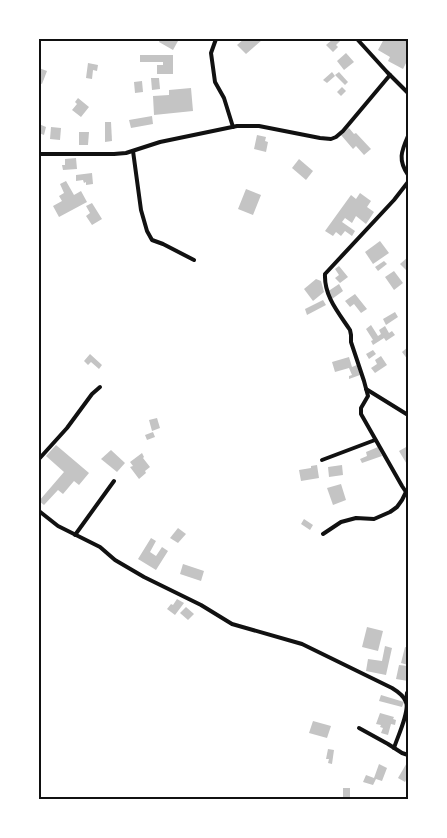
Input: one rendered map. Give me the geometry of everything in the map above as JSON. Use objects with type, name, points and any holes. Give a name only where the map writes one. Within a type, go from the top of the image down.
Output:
[{"type":"street","points":[[216,39],[211,53],[215,82],[224,98],[232,127]]},
{"type":"street","points":[[357,39],[408,93]]},
{"type":"street","points":[[39,154],[114,154],[232,127],[259,126],[331,139],[343,131],[390,75]]},
{"type":"street","points":[[408,136],[401,156],[401,162],[408,175]]},
{"type":"street","points":[[133,151],[141,210],[147,231],[152,240],[194,260]]},
{"type":"street","points":[[323,534],[341,522],[356,518],[374,519],[390,512],[398,506],[407,492],[361,414],[361,408],[368,396],[351,342],[350,330],[329,299],[324,281],[325,274],[394,200],[408,182]]},
{"type":"street","points":[[39,459],[67,428],[92,394],[100,387]]},
{"type":"street","points":[[366,389],[408,415]]},
{"type":"street","points":[[322,460],[375,440]]},
{"type":"street","points":[[75,535],[114,482]]},
{"type":"street","points":[[39,511],[58,526],[96,545],[144,577],[201,605],[232,624],[302,644],[392,688],[401,695],[408,709],[394,748]]},
{"type":"street","points":[[406,702],[408,692]]},
{"type":"street","points":[[359,728],[408,755]]},
{"type":"building","points":[[160,39],[178,41],[173,50],[159,42]]},
{"type":"building","points":[[244,39],[262,40],[246,54],[237,45]]},
{"type":"building","points":[[333,39],[342,39],[336,45],[338,47],[333,52],[326,45]]},
{"type":"building","points":[[384,39],[402,39],[408,42],[408,59],[403,69],[388,61],[390,57],[378,50]]},
{"type":"building","points":[[346,53],[354,62],[344,70],[337,61]]},
{"type":"building","points":[[140,55],[173,55],[173,74],[157,74],[157,65],[163,65],[163,62],[140,62]]},
{"type":"building","points":[[88,63],[98,65],[97,71],[93,70],[92,79],[86,78]]},
{"type":"building","points":[[39,68],[47,71],[42,84],[39,83]]},
{"type":"building","points":[[332,72],[335,76],[327,83],[323,80]]},
{"type":"building","points":[[339,72],[348,82],[345,85],[335,75]]},
{"type":"building","points":[[151,78],[159,78],[160,89],[152,90]]},
{"type":"building","points":[[142,81],[143,92],[135,93],[134,82]]},
{"type":"building","points":[[342,87],[346,91],[341,96],[337,92]]},
{"type":"building","points":[[191,88],[193,111],[154,115],[153,96],[169,95],[169,90]]},
{"type":"building","points":[[78,98],[89,107],[81,117],[72,110],[77,104],[75,102]]},
{"type":"building","points":[[152,116],[153,124],[131,128],[129,120]]},
{"type":"building","points":[[105,122],[111,122],[112,141],[105,142]]},
{"type":"building","points":[[39,124],[46,127],[44,135],[39,133]]},
{"type":"building","points":[[51,127],[61,128],[60,140],[50,139]]},
{"type":"building","points":[[349,128],[371,149],[364,155],[356,146],[353,149],[341,135]]},
{"type":"building","points":[[79,132],[89,132],[88,145],[79,145]]},
{"type":"building","points":[[257,135],[266,137],[265,141],[268,142],[266,152],[254,149]]},
{"type":"building","points":[[76,158],[77,169],[63,170],[62,165],[65,165],[65,159]]},
{"type":"building","points":[[299,159],[313,171],[306,180],[292,168]]},
{"type":"building","points":[[92,173],[93,184],[86,185],[86,182],[84,183],[83,180],[76,181],[76,175]]},
{"type":"building","points":[[66,181],[74,195],[81,191],[87,202],[59,217],[53,206],[62,201],[59,196],[64,193],[60,184]]},
{"type":"building","points":[[246,189],[261,195],[253,215],[238,209]]},
{"type":"building","points":[[360,193],[371,201],[367,207],[374,212],[366,224],[356,216],[352,223],[345,218],[342,222],[355,231],[352,236],[345,231],[341,236],[336,232],[333,236],[325,231],[351,195],[356,199]]},
{"type":"building","points":[[92,203],[102,219],[92,225],[86,216],[90,213],[86,206]]},
{"type":"building","points":[[380,241],[389,253],[373,264],[365,252]]},
{"type":"building","points":[[408,257],[408,268],[406,270],[400,264]]},
{"type":"building","points":[[384,261],[387,264],[378,271],[375,267]]},
{"type":"building","points":[[339,266],[348,277],[340,283],[335,278],[339,275],[335,269]]},
{"type":"building","points":[[394,271],[403,283],[394,290],[385,277]]},
{"type":"building","points":[[316,279],[321,281],[324,292],[313,301],[304,289]]},
{"type":"building","points":[[339,284],[343,291],[332,299],[327,292]]},
{"type":"building","points":[[355,294],[367,309],[361,313],[354,304],[350,307],[345,301]]},
{"type":"building","points":[[323,300],[326,305],[307,315],[305,309]]},
{"type":"building","points":[[395,312],[398,317],[386,325],[383,319]]},
{"type":"building","points":[[371,325],[378,336],[381,334],[379,330],[385,326],[389,333],[392,331],[395,335],[386,341],[384,338],[373,345],[371,341],[373,340],[366,329]]},
{"type":"building","points":[[408,347],[408,360],[402,352]]},
{"type":"building","points":[[373,350],[376,354],[369,359],[366,354]]},
{"type":"building","points":[[90,354],[102,365],[99,369],[91,362],[88,365],[84,361]]},
{"type":"building","points":[[381,356],[387,365],[375,373],[371,368],[377,364],[375,360]]},
{"type":"building","points":[[349,357],[352,367],[357,365],[360,375],[349,379],[349,376],[352,375],[349,368],[335,372],[332,362]]},
{"type":"building","points":[[157,418],[160,428],[152,431],[149,420]]},
{"type":"building","points":[[153,432],[155,437],[147,440],[145,435]]},
{"type":"building","points":[[56,445],[89,473],[79,485],[74,481],[63,494],[58,490],[44,505],[39,501],[64,472],[46,456]]},
{"type":"building","points":[[408,446],[408,466],[399,451]]},
{"type":"building","points":[[378,447],[382,456],[362,463],[360,459],[367,456],[366,452]]},
{"type":"building","points":[[111,450],[125,463],[117,472],[101,459]]},
{"type":"building","points":[[142,453],[143,458],[150,467],[139,479],[130,467],[133,466],[130,462]]},
{"type":"building","points":[[317,465],[319,478],[301,481],[299,470]]},
{"type":"building","points":[[342,465],[343,475],[329,477],[328,467]]},
{"type":"building","points":[[341,484],[346,500],[333,505],[327,488]]},
{"type":"building","points":[[304,519],[313,525],[310,530],[301,524]]},
{"type":"building","points":[[178,528],[186,534],[178,543],[170,538]]},
{"type":"building","points":[[151,538],[156,541],[150,552],[156,556],[162,547],[168,551],[156,570],[138,559]]},
{"type":"building","points":[[183,564],[204,571],[201,581],[180,574]]},
{"type":"building","points":[[177,599],[184,603],[175,615],[167,609]]},
{"type":"building","points":[[186,607],[194,614],[188,620],[180,613]]},
{"type":"building","points":[[367,627],[383,631],[378,651],[362,647]]},
{"type":"building","points":[[385,646],[392,648],[386,675],[366,671],[368,659],[382,661]]},
{"type":"building","points":[[405,647],[408,648],[408,665],[401,663]]},
{"type":"building","points":[[399,665],[408,666],[408,681],[396,679]]},
{"type":"building","points":[[381,695],[404,702],[402,707],[379,701]]},
{"type":"building","points":[[380,713],[394,717],[393,719],[396,720],[395,725],[391,724],[388,735],[381,733],[383,728],[380,727],[381,725],[376,724]]},
{"type":"building","points":[[313,721],[331,726],[327,738],[309,733]]},
{"type":"building","points":[[328,749],[334,750],[332,764],[328,763],[329,759],[326,759]]},
{"type":"building","points":[[408,761],[408,776],[405,782],[398,778]]},
{"type":"building","points":[[379,764],[387,768],[382,781],[376,779],[373,785],[363,782],[366,775],[374,778]]},
{"type":"building","points":[[343,788],[350,788],[350,799],[334,799],[334,797],[343,797]]}]
